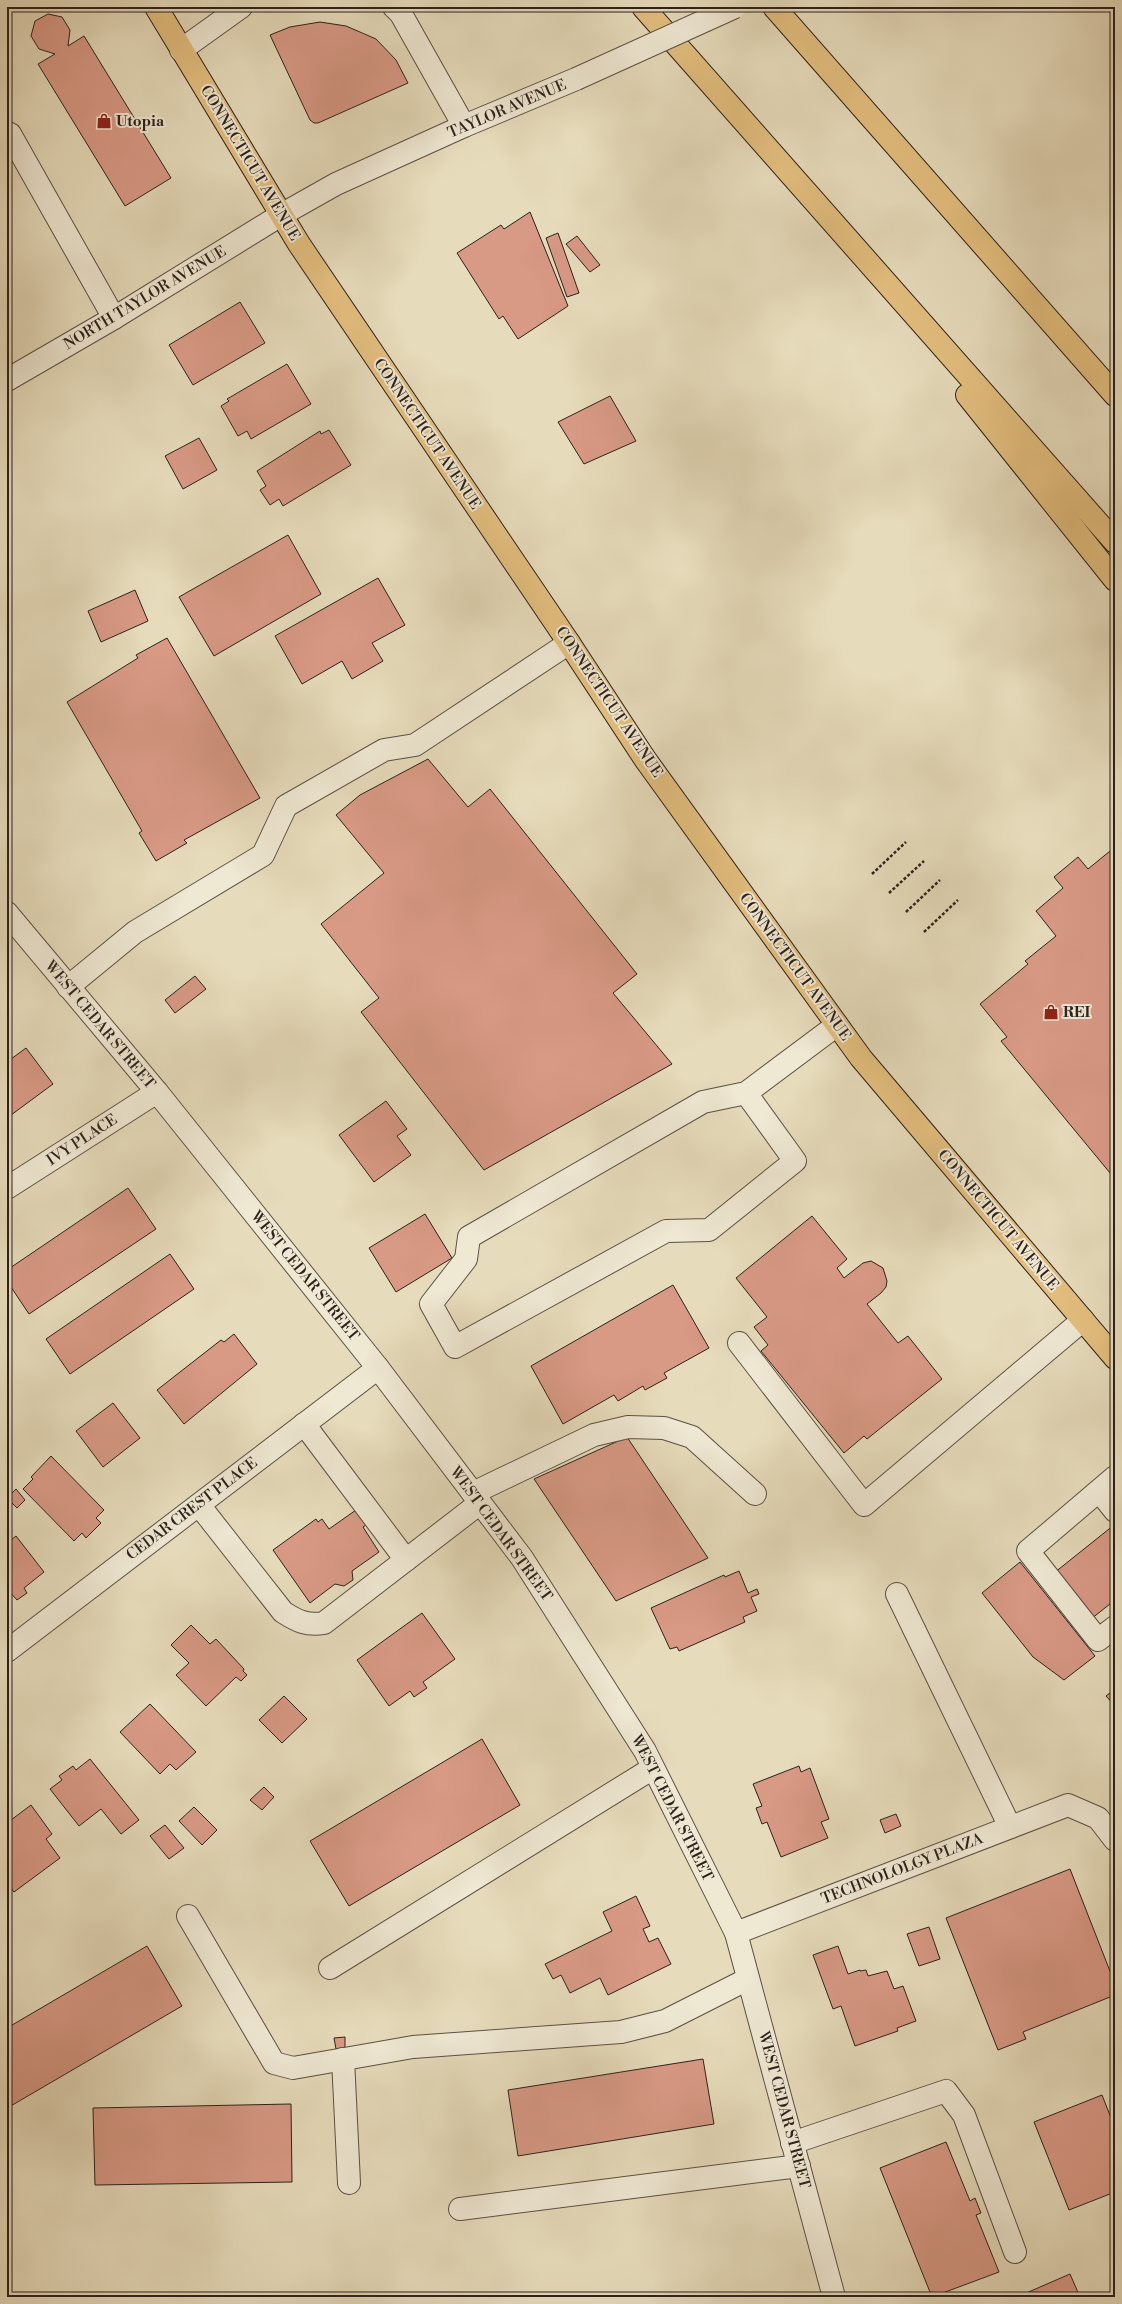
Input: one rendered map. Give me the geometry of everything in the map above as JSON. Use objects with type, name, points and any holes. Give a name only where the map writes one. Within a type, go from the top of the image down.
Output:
[{"type":"main road","name":"CONNECTICUT AVENUE","points":[[156,7],[307,256],[570,643],[645,759],[861,1058],[1115,1358]]},
{"type":"main road","points":[[643,7],[1115,542]]},
{"type":"main road","points":[[774,7],[1115,395]]},
{"type":"main road","points":[[788,172],[1115,580]]},
{"type":"street","points":[[181,50],[241,7]]},
{"type":"street","points":[[394,7],[401,14],[464,126]]},
{"type":"street","name":"TAYLOR AVENUE","points":[[281,214],[336,184],[464,126],[576,79],[735,7]]},
{"type":"street","points":[[7,133],[10,134],[114,318]]},
{"type":"street","name":"NORTH TAYLOR AVENUE","points":[[7,380],[114,318],[281,214]]},
{"type":"street","points":[[68,987],[135,932],[263,855],[286,806],[384,750],[414,745],[570,643]]},
{"type":"street","name":"WEST CEDAR STREET","points":[[7,913],[157,1092],[378,1368],[477,1498],[522,1558],[645,1751],[736,1933],[834,2297]]},
{"type":"street","points":[[746,1093],[795,1161],[709,1230],[666,1231],[455,1347],[431,1304],[466,1259],[469,1237],[703,1102],[746,1093],[837,1025]]},
{"type":"street","name":"IVY PLACE","points":[[7,1188],[157,1092]]},
{"type":"street","points":[[739,1343],[864,1505],[1083,1320]]},
{"type":"street","name":"CEDAR CREST PLACE","points":[[7,1651],[378,1368]]},
{"type":"street","points":[[304,1424],[406,1560]]},
{"type":"street","points":[[199,1505],[283,1612],[298,1622],[312,1625],[324,1623],[406,1560],[477,1498],[594,1435],[628,1427],[664,1428],[692,1437],[756,1494]]},
{"type":"street","points":[[1115,1511],[1107,1484],[1028,1551],[1098,1640],[1115,1627]]},
{"type":"street","points":[[897,1594],[1010,1827]]},
{"type":"street","points":[[330,1968],[653,1768]]},
{"type":"street","name":"TECHNOLOLGY PLAZA","points":[[736,1933],[1068,1805],[1098,1818],[1115,1840]]},
{"type":"street","points":[[188,1916],[274,2063],[293,2068],[412,2047],[621,2032],[665,2021],[748,1979]]},
{"type":"street","points":[[343,2059],[349,2183]]},
{"type":"street","points":[[792,2144],[946,2092],[964,2115],[1015,2252]]},
{"type":"street","points":[[460,2210],[798,2166]]},
{"type":"path","points":[[872,874],[906,842]]},
{"type":"path","points":[[889,893],[924,861]]},
{"type":"path","points":[[906,912],[940,880]]},
{"type":"path","points":[[924,932],[958,900]]},
{"type":"building","name":"Utopia","points":[[48,14],[62,17],[70,30],[68,46],[84,36],[171,178],[125,206],[38,64],[55,54],[39,49],[31,36],[35,21]]},
{"type":"building","points":[[320,22],[346,26],[376,39],[396,60],[408,83],[318,123],[314,123],[310,120],[270,35],[290,27]]},
{"type":"building","points":[[530,212],[568,306],[518,339],[503,316],[499,319],[457,253],[501,225],[504,229]]},
{"type":"building","points":[[558,233],[579,293],[567,297],[546,238]]},
{"type":"building","points":[[577,236],[600,265],[590,272],[566,244]]},
{"type":"building","points":[[240,302],[265,343],[193,385],[169,345]]},
{"type":"building","points":[[287,364],[311,404],[251,439],[247,431],[238,436],[221,406],[229,401],[227,399]]},
{"type":"building","points":[[610,396],[636,441],[584,464],[558,422]]},
{"type":"building","points":[[329,430],[351,465],[283,506],[279,499],[270,505],[260,490],[266,486],[257,471],[320,431],[321,434]]},
{"type":"building","points":[[199,438],[217,470],[183,489],[165,456]]},
{"type":"building","points":[[288,535],[321,594],[214,656],[179,597]]},
{"type":"building","points":[[378,578],[405,625],[372,643],[383,661],[352,679],[342,661],[302,684],[275,636]]},
{"type":"building","points":[[135,590],[148,621],[101,642],[88,611]]},
{"type":"building","points":[[167,638],[260,798],[184,840],[187,843],[156,861],[139,833],[142,831],[67,702],[138,658],[136,655]]},
{"type":"building","points":[[428,759],[468,807],[490,789],[637,974],[613,993],[672,1064],[484,1170],[361,1012],[379,998],[321,924],[384,873],[336,815],[360,795]]},
{"type":"building","name":"REI","points":[[1115,847],[1115,1179],[1001,1041],[1007,1037],[980,1004],[1028,964],[1025,961],[1056,936],[1036,911],[1063,888],[1054,877],[1078,857],[1088,869]]},
{"type":"building","points":[[195,976],[206,989],[175,1013],[165,1000]]},
{"type":"building","points":[[26,1048],[53,1084],[7,1118],[7,1062]]},
{"type":"building","points":[[386,1101],[407,1129],[397,1136],[411,1155],[374,1182],[339,1135]]},
{"type":"building","points":[[128,1188],[156,1229],[29,1314],[7,1281],[7,1270]]},
{"type":"building","points":[[425,1214],[452,1258],[396,1292],[369,1248]]},
{"type":"building","points":[[812,1216],[847,1259],[837,1268],[844,1278],[863,1263],[871,1261],[883,1268],[887,1281],[886,1287],[867,1304],[898,1343],[908,1336],[942,1379],[867,1439],[864,1436],[844,1453],[761,1351],[768,1345],[754,1327],[767,1317],[736,1278]]},
{"type":"building","points":[[170,1254],[194,1289],[70,1374],[46,1339]]},
{"type":"building","points":[[673,1285],[709,1348],[664,1373],[667,1378],[645,1390],[643,1386],[618,1401],[614,1395],[563,1424],[531,1366]]},
{"type":"building","points":[[234,1334],[257,1364],[184,1424],[157,1390],[221,1340],[224,1342]]},
{"type":"building","points":[[113,1403],[140,1438],[103,1467],[76,1431]]},
{"type":"building","points":[[627,1437],[708,1558],[616,1601],[534,1479]]},
{"type":"building","points":[[51,1456],[104,1510],[96,1518],[101,1523],[86,1538],[82,1533],[74,1541],[23,1489],[33,1479],[31,1477]]},
{"type":"building","points":[[16,1489],[25,1500],[17,1508],[7,1498]]},
{"type":"building","points":[[356,1510],[366,1525],[363,1527],[379,1552],[352,1571],[353,1580],[344,1586],[335,1584],[310,1603],[273,1550],[316,1519],[318,1522],[322,1519],[329,1529]]},
{"type":"building","points":[[1114,1525],[1115,1600],[1091,1619],[1054,1573]]},
{"type":"building","points":[[16,1536],[44,1572],[24,1588],[27,1593],[17,1600],[7,1589],[7,1543]]},
{"type":"building","points":[[1020,1562],[1095,1656],[1064,1680],[1033,1657],[982,1593]]},
{"type":"building","points":[[739,1571],[748,1593],[757,1589],[759,1594],[751,1597],[757,1611],[743,1617],[745,1622],[679,1651],[677,1647],[670,1649],[651,1608],[724,1575],[725,1577]]},
{"type":"building","points":[[422,1613],[455,1659],[423,1682],[427,1688],[414,1697],[410,1691],[389,1706],[357,1660]]},
{"type":"building","points":[[191,1625],[210,1644],[216,1639],[244,1669],[243,1671],[247,1675],[241,1681],[236,1677],[206,1706],[176,1675],[189,1663],[171,1645]]},
{"type":"building","points":[[1115,1689],[1115,1706],[1106,1696]]},
{"type":"building","points":[[284,1696],[307,1719],[282,1743],[259,1720]]},
{"type":"building","points":[[150,1704],[196,1752],[176,1770],[170,1764],[160,1774],[120,1732]]},
{"type":"building","points":[[482,1739],[520,1805],[349,1906],[310,1841]]},
{"type":"building","points":[[90,1759],[139,1820],[121,1834],[101,1809],[79,1826],[50,1789],[62,1780],[59,1776],[73,1766],[76,1770]]},
{"type":"building","points":[[799,1766],[801,1772],[810,1768],[829,1819],[821,1822],[828,1838],[781,1857],[767,1822],[762,1824],[756,1808],[762,1806],[753,1784]]},
{"type":"building","points":[[264,1787],[274,1797],[262,1810],[250,1800]]},
{"type":"building","points":[[31,1805],[52,1834],[46,1839],[60,1858],[14,1892],[7,1883],[7,1823]]},
{"type":"building","points":[[194,1807],[217,1830],[202,1845],[179,1821]]},
{"type":"building","points":[[896,1814],[901,1826],[885,1833],[880,1820]]},
{"type":"building","points":[[165,1825],[184,1848],[169,1859],[150,1836]]},
{"type":"building","points":[[1070,1869],[1115,1984],[1115,1995],[1023,2032],[1026,2039],[998,2050],[946,1918]]},
{"type":"building","points":[[636,1896],[650,1926],[643,1929],[649,1942],[658,1938],[671,1964],[608,1995],[600,1978],[570,1993],[561,1975],[553,1979],[545,1964],[612,1931],[603,1912]]},
{"type":"building","points":[[929,1927],[940,1959],[919,1966],[907,1934]]},
{"type":"building","points":[[147,1946],[182,2006],[9,2107],[7,2103],[7,2028]]},
{"type":"building","points":[[838,1946],[848,1974],[860,1970],[866,1970],[868,1976],[887,1971],[894,1989],[903,1986],[916,2021],[897,2028],[898,2031],[855,2046],[841,2006],[833,2009],[813,1955]]},
{"type":"building","points":[[345,2037],[345,2048],[336,2049],[334,2038]]},
{"type":"building","points":[[703,2059],[714,2124],[518,2156],[508,2090]]},
{"type":"building","points":[[1102,2095],[1115,2128],[1115,2192],[1069,2210],[1034,2122]]},
{"type":"building","points":[[291,2104],[292,2182],[95,2185],[93,2108]]},
{"type":"building","points":[[946,2142],[970,2201],[975,2198],[981,2213],[976,2215],[999,2272],[932,2297],[880,2168]]},
{"type":"building","points":[[1070,2274],[1080,2297],[1017,2297]]},
{"type":"place","name":"Utopia","points":[[104,121]]},
{"type":"place","name":"REI","points":[[1051,1012]]}]
